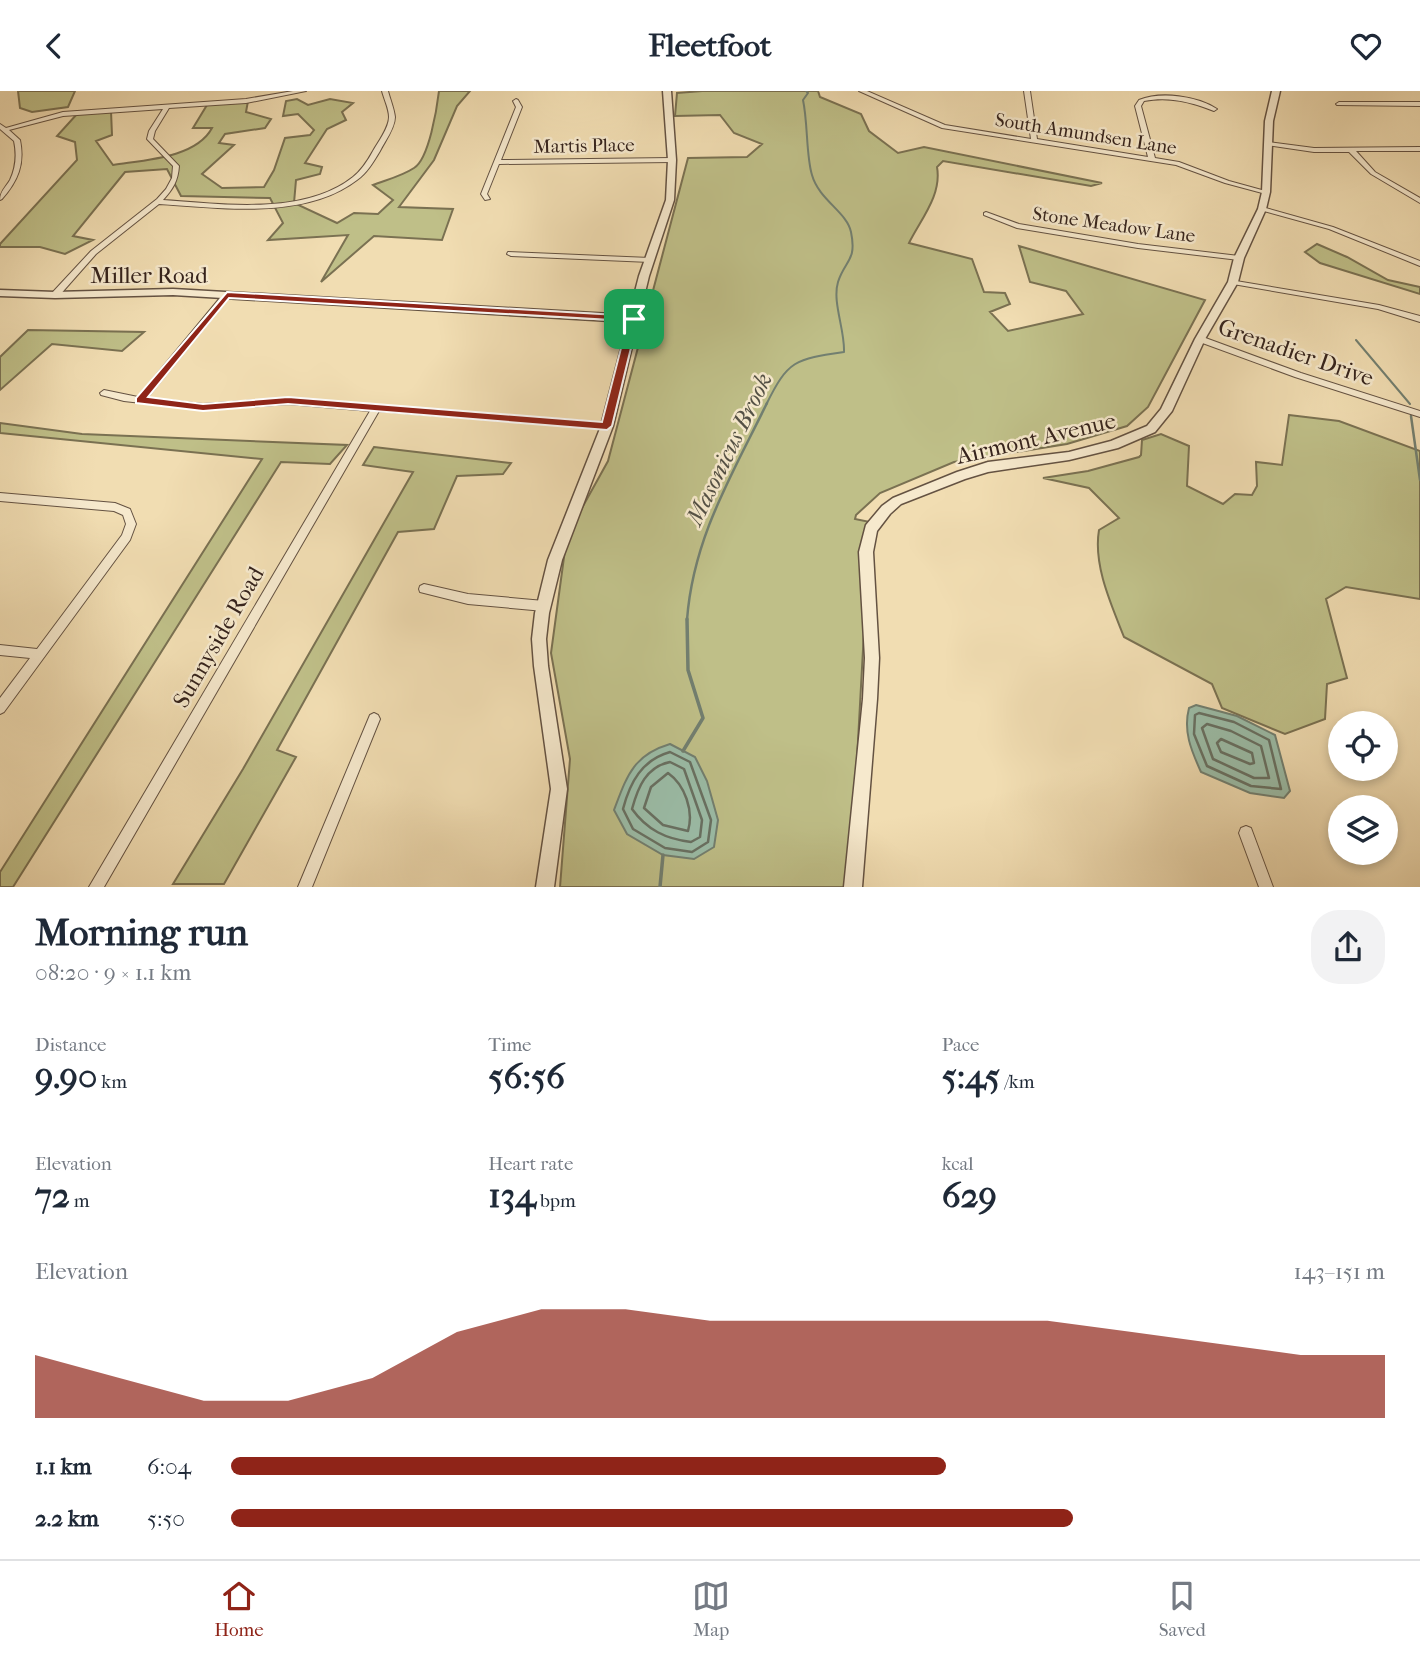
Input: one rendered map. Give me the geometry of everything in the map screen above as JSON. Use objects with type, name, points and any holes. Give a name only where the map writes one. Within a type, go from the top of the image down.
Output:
[{"type":"street","points":[[3,127],[63,114],[260,100],[303,91]]},
{"type":"street","points":[[157,202],[281,204],[332,192],[361,172],[391,124],[392,116],[385,91]]},
{"type":"street","points":[[545,887],[559,789],[539,639],[544,606],[555,560],[607,426],[650,260],[670,200],[671,154],[667,91]]},
{"type":"street","name":"South Amundsen Lane","points":[[862,91],[935,124],[1177,163],[1227,182],[1266,192]]},
{"type":"street","points":[[1027,91],[1034,141]]},
{"type":"street","name":"Airmont Avenue","points":[[853,887],[872,658],[866,552],[871,529],[878,518],[898,501],[961,475],[988,467],[1069,456],[1114,445],[1151,429],[1167,411],[1169,400],[1200,339],[1233,282],[1239,258],[1262,209],[1266,192],[1269,121],[1276,91]]},
{"type":"street","points":[[1152,159],[1138,106],[1142,100],[1163,97],[1198,103],[1214,109]]},
{"type":"street","points":[[487,199],[484,194],[519,107],[516,101]]},
{"type":"street","points":[[1339,104],[1420,104]]},
{"type":"street","points":[[55,295],[96,250],[157,202],[176,176],[174,163],[150,139],[167,107]]},
{"type":"street","points":[[0,198],[16,177],[19,164],[17,140],[3,127]]},
{"type":"street","points":[[1268,144],[1295,149],[1420,149]]},
{"type":"street","points":[[1350,149],[1373,173],[1420,201]]},
{"type":"street","name":"Martis Place","points":[[496,162],[671,154]]},
{"type":"street","points":[[1262,209],[1331,228],[1420,264]]},
{"type":"street","name":"Stone Meadow Lane","points":[[986,214],[1017,226],[1138,246],[1239,258]]},
{"type":"street","points":[[511,254],[650,260]]},
{"type":"street","points":[[534,264],[536,255]]},
{"type":"street","points":[[1233,282],[1380,307],[1420,319]]},
{"type":"street","name":"Miller Road","points":[[0,293],[55,295],[153,292],[227,295],[634,319]]},
{"type":"street","points":[[140,400],[227,295]]},
{"type":"street","name":"Grenadier Drive","points":[[1200,339],[1298,375],[1420,414]]},
{"type":"street","points":[[104,393],[203,407],[276,400],[607,426]]},
{"type":"street","name":"Sunnyside Road","points":[[96,887],[376,408]]},
{"type":"street","points":[[0,497],[115,507],[130,517],[131,524],[127,537],[0,708]]},
{"type":"street","points":[[424,589],[468,599],[544,606]]},
{"type":"street","points":[[0,650],[40,654]]},
{"type":"street","points":[[305,887],[374,719]]},
{"type":"street","points":[[1246,833],[1266,887]]},
{"type":"green space","points":[[18,91],[75,91],[68,107],[32,112],[20,108]]},
{"type":"green space","points":[[439,91],[470,91],[457,106],[434,160],[399,207],[453,209],[442,240],[374,236],[321,282],[348,235],[268,240],[283,223],[270,198],[181,196],[167,169],[125,172],[73,236],[93,240],[65,254],[40,247],[0,247],[77,160],[75,142],[57,136],[77,114],[111,111],[112,135],[96,141],[113,165],[182,152],[204,138],[212,128],[193,128],[207,105],[248,101],[246,112],[271,119],[265,128],[225,134],[219,143],[234,145],[202,174],[222,188],[264,187],[274,170],[285,138],[310,135],[314,130],[298,114],[283,116],[286,101],[297,99],[308,105],[330,99],[353,103],[342,112],[346,120],[327,129],[305,163],[322,167],[320,174],[296,180],[294,203],[337,223],[354,213],[378,214],[393,200],[373,185],[404,173],[419,163],[431,132]]},
{"type":"green space","points":[[818,91],[820,97],[861,114],[869,131],[898,153],[924,147],[1102,183],[1091,186],[943,161],[937,167],[934,197],[909,243],[972,259],[984,292],[1005,293],[1010,304],[990,312],[1008,331],[1083,314],[1066,291],[1030,282],[1019,246],[1205,300],[1148,407],[1127,426],[1067,444],[954,462],[880,493],[856,515],[855,519],[870,522],[850,887],[560,887],[570,759],[551,653],[567,535],[608,461],[688,158],[747,157],[762,144],[734,133],[720,115],[675,116],[677,93]]},
{"type":"green space","points":[[1317,244],[1388,280],[1420,287],[1420,294],[1320,263],[1305,252]]},
{"type":"green space","points":[[28,330],[144,332],[122,351],[52,344],[0,390],[0,357]]},
{"type":"green space","points":[[1289,415],[1339,421],[1420,451],[1420,599],[1346,587],[1326,599],[1347,678],[1327,684],[1325,719],[1285,734],[1222,708],[1212,684],[1124,637],[1104,584],[1098,543],[1099,530],[1119,518],[1089,488],[1043,478],[1088,471],[1139,457],[1142,440],[1161,434],[1189,446],[1187,486],[1223,504],[1235,494],[1252,495],[1257,486],[1256,462],[1282,465]]},
{"type":"green space","points":[[0,423],[82,434],[347,445],[330,464],[281,462],[13,887],[0,887],[0,872],[262,459],[0,433]]},
{"type":"green space","points":[[374,447],[511,463],[503,474],[457,476],[434,529],[398,532],[277,750],[296,757],[224,884],[173,884],[243,769],[413,472],[363,465]]},
{"type":"water","points":[[1196,705],[1237,716],[1275,735],[1290,791],[1284,798],[1250,793],[1201,772],[1188,733],[1189,708]]},
{"type":"water","points":[[670,744],[695,757],[707,781],[718,820],[714,847],[694,859],[663,855],[627,834],[614,810],[633,768],[647,754]]},
{"type":"waterway","name":"Masonicus Brook","points":[[766,405],[787,370],[795,364],[814,357],[844,352],[837,290],[851,255],[851,232],[844,218],[820,192],[812,175],[803,100],[808,93],[806,91]]},
{"type":"waterway","points":[[1356,340],[1410,404]]},
{"type":"waterway","name":"Masonicus Brook","points":[[687,620],[697,562],[706,534],[766,405]]},
{"type":"waterway","points":[[1411,416],[1420,480]]},
{"type":"waterway","name":"Masonicus Brook","points":[[683,751],[703,718],[688,670],[687,620]]},
{"type":"waterway","name":"Masonicus Brook","points":[[660,887],[663,855]]},
{"type":"route","points":[[227,295],[634,319],[607,426],[276,400],[236,406],[203,407],[140,400],[227,295]]}]
